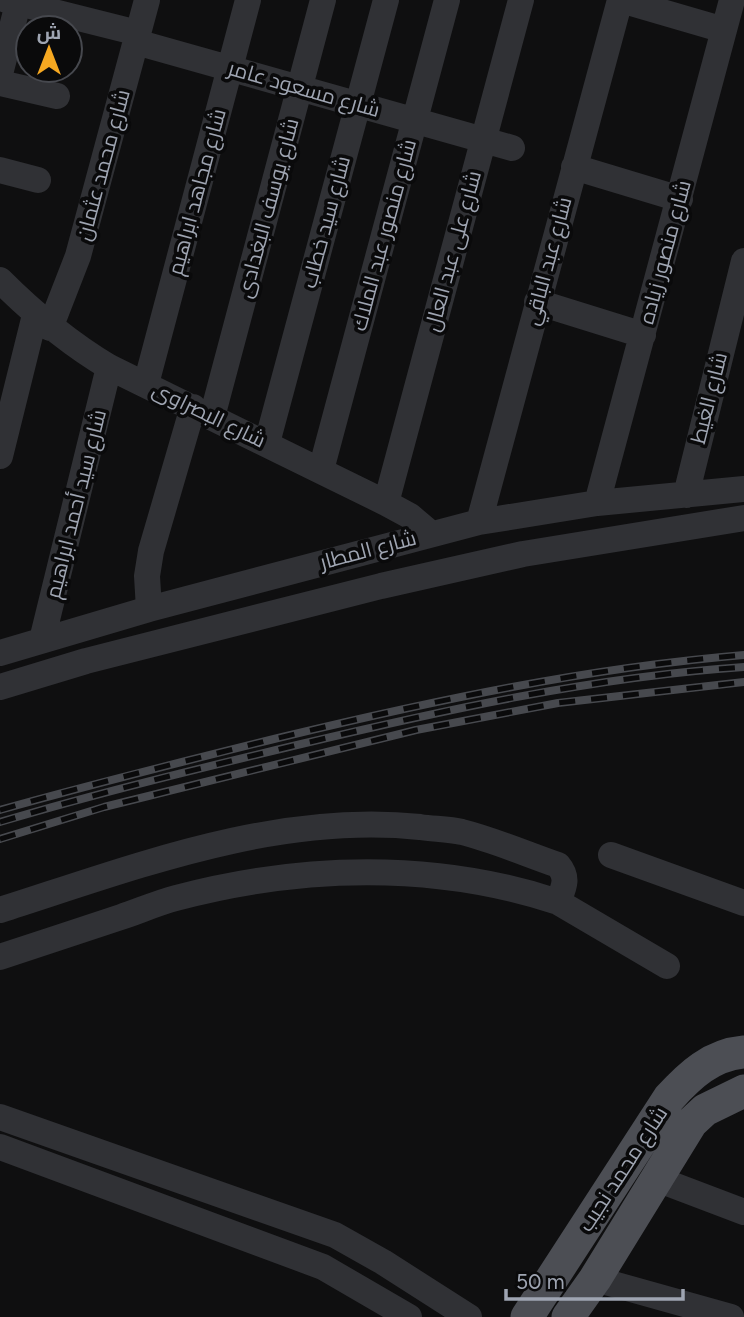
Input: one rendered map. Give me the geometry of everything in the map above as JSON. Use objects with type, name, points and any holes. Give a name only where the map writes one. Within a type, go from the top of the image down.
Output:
[{"type":"main road","name":"شارع محمد نجيب","points":[[527,1317],[669,1098],[688,1077],[704,1065],[731,1053],[744,1052]]},
{"type":"main road","name":"شارع محمد نجيب","points":[[568,1317],[595,1279],[691,1123],[705,1110],[744,1091]]},
{"type":"street","name":"شارع محمد عثمان","points":[[0,456],[3,429],[42,321],[78,256],[147,0]]},
{"type":"street","name":"شارع مجاهد ابراهيم","points":[[146,384],[248,0]]},
{"type":"street","name":"شارع يوسف البغدادى","points":[[149,609],[147,576],[151,551],[203,412],[300,88],[323,0]]},
{"type":"street","name":"شارع سيد خطاب","points":[[267,443],[386,0]]},
{"type":"street","name":"شارع منصور عبد الملاك","points":[[321,470],[447,0]]},
{"type":"street","name":"شارع على عبد العال","points":[[386,503],[521,0]]},
{"type":"street","points":[[621,0],[724,30]]},
{"type":"street","name":"شارع عبد الباقي","points":[[479,522],[621,0]]},
{"type":"street","name":"شارع منصور زياده","points":[[597,503],[732,0]]},
{"type":"street","name":"شارع مسعود عامر","points":[[15,1],[230,68],[512,148]]},
{"type":"street","points":[[0,74],[15,1]]},
{"type":"street","points":[[0,83],[57,96]]},
{"type":"street","points":[[574,167],[680,199]]},
{"type":"street","points":[[0,170],[38,180]]},
{"type":"street","name":"شارع الغيط","points":[[686,495],[733,349],[742,277]]},
{"type":"street","name":"شارع البصراوى","points":[[0,280],[42,321],[78,349],[109,367],[386,503],[410,516],[430,534]]},
{"type":"street","points":[[537,302],[643,335]]},
{"type":"street","name":"شارع سيد أحمد ابراهيم","points":[[42,640],[109,367]]},
{"type":"street","name":"شارع المطار","points":[[0,653],[149,609],[479,522],[597,503],[744,489]]},
{"type":"street","name":"شارع المطار","points":[[0,687],[86,661],[381,586],[523,554],[744,517]]},
{"type":"street","points":[[370,550],[381,586]]},
{"type":"street","points":[[0,910],[180,854],[254,836],[324,827],[390,824],[461,832],[558,865],[566,876],[566,883],[558,902]]},
{"type":"street","points":[[611,855],[744,903]]},
{"type":"street","points":[[136,867],[149,907]]},
{"type":"street","points":[[0,957],[174,899],[247,882],[314,873],[377,871],[485,883],[558,902],[667,966]]},
{"type":"street","points":[[0,1117],[335,1234],[431,1307],[469,1317]]},
{"type":"street","points":[[0,1147],[323,1267],[409,1317]]},
{"type":"street","points":[[103,1185],[114,1157]]},
{"type":"street","points":[[657,1179],[744,1212]]},
{"type":"street","points":[[284,1253],[296,1220]]},
{"type":"street","points":[[595,1279],[731,1317]]},
{"type":"railway","points":[[0,810],[278,738],[451,699],[626,668],[744,655]]},
{"type":"railway","points":[[0,822],[185,772],[463,708],[631,678],[744,667]]},
{"type":"railway","points":[[0,839],[104,807],[416,730],[558,703],[744,682]]}]
